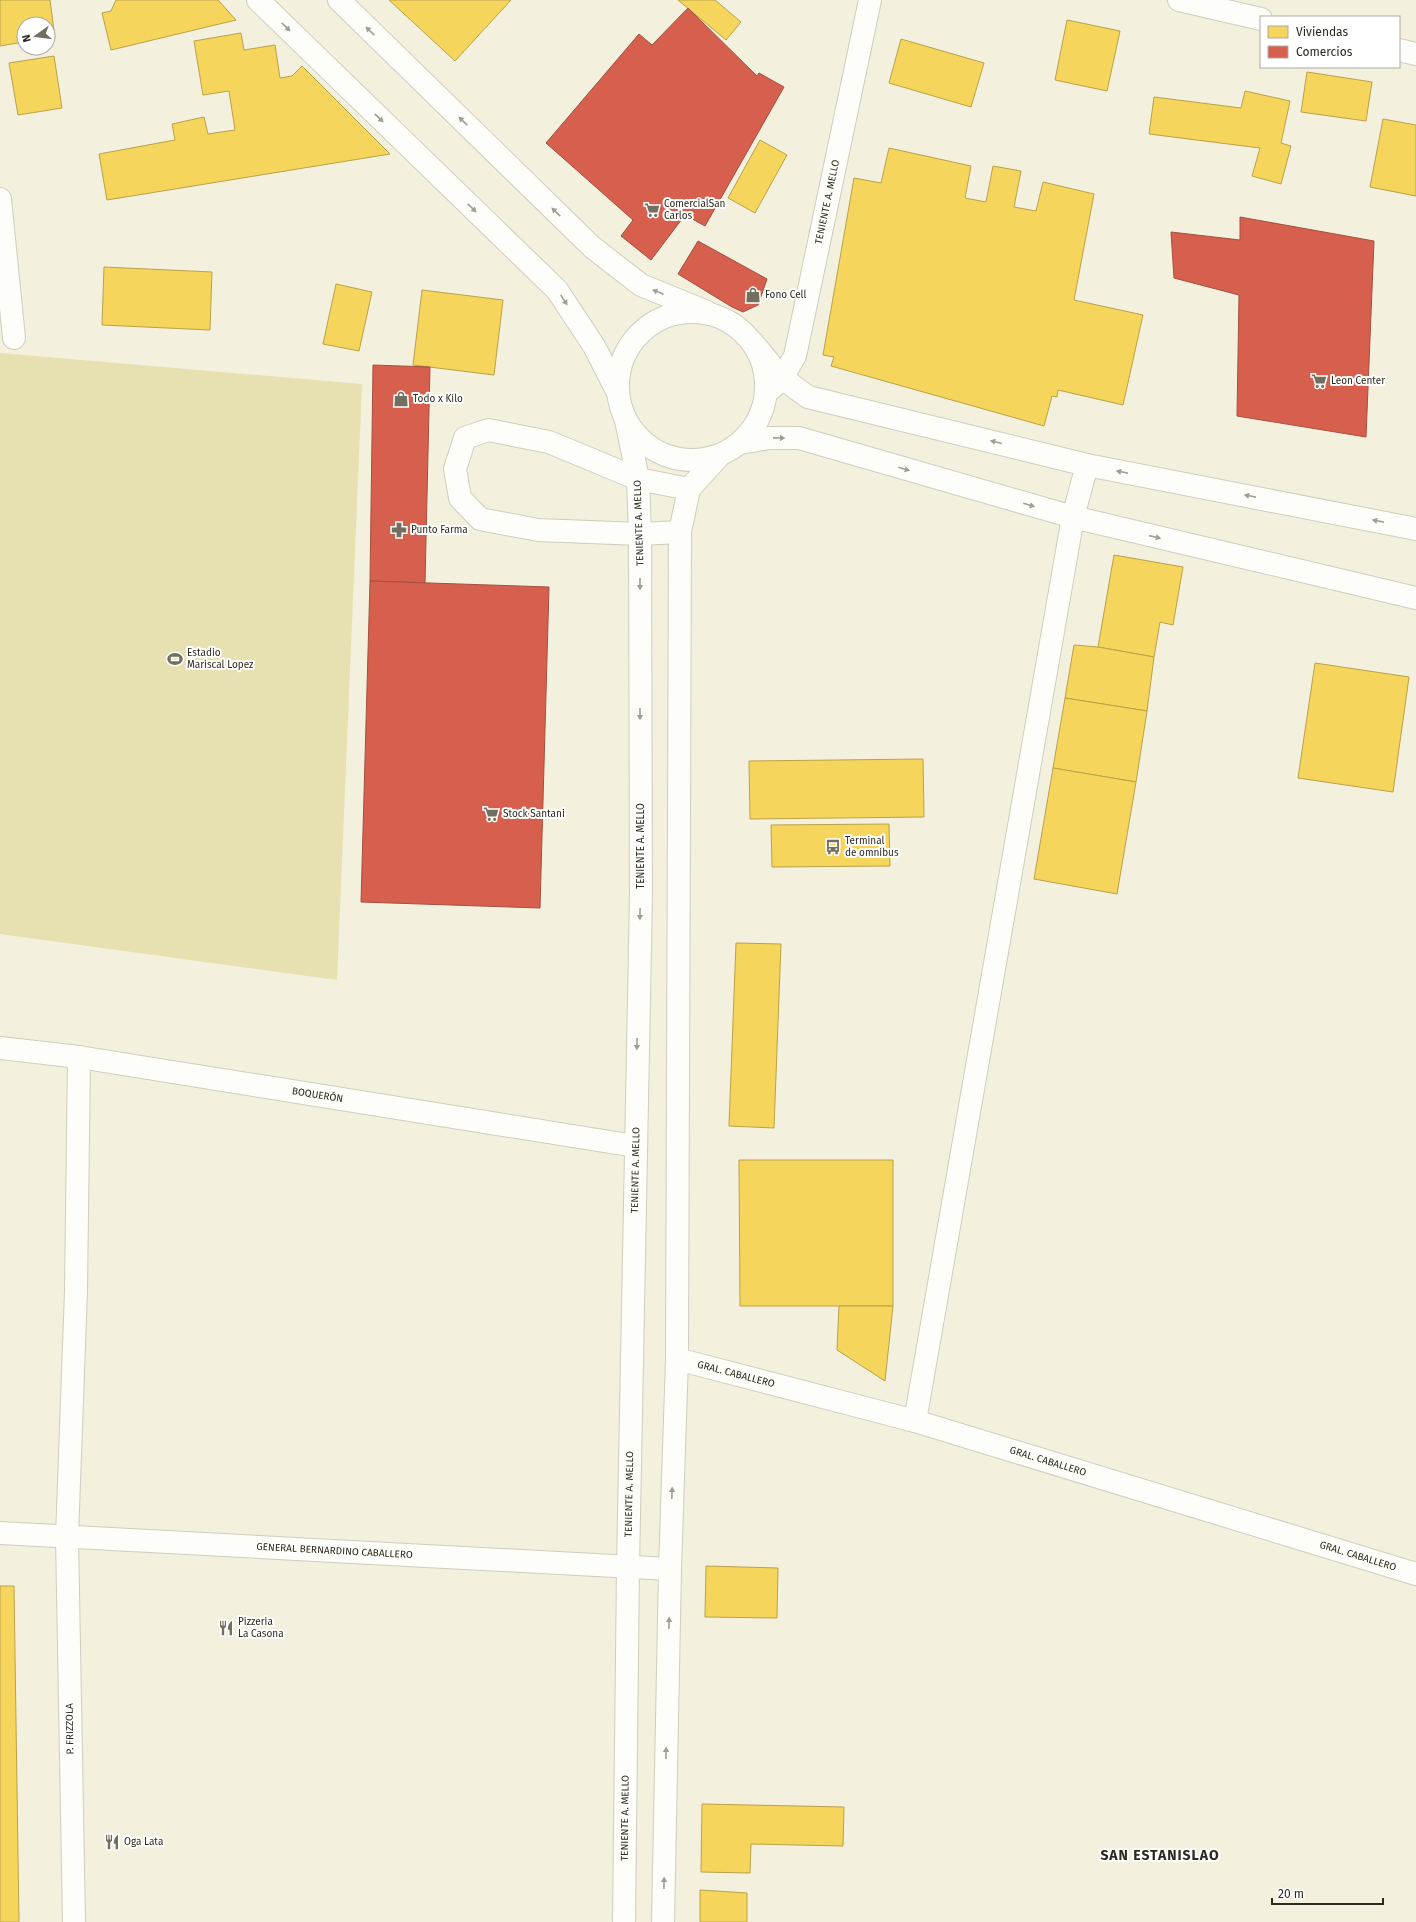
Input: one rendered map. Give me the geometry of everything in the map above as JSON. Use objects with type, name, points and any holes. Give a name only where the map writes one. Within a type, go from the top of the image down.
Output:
[{"type":"street","points":[[258,0],[557,290],[594,346],[618,393],[626,420],[638,438],[656,451],[676,459],[698,461],[719,456]]},
{"type":"street","points":[[339,0],[592,247],[641,285],[732,323],[752,342],[782,378],[808,397],[1087,465],[1416,529]]},
{"type":"street","name":"TENIENTE A. MELLO","points":[[766,395],[782,378],[796,356],[870,0]]},
{"type":"street","points":[[1179,0],[1260,19]]},
{"type":"street","points":[[1400,50],[1416,54]]},
{"type":"street","points":[[0,199],[14,338]]},
{"type":"street","points":[[618,393],[620,366],[632,340],[653,322],[679,312],[707,312]]},
{"type":"street","points":[[663,1922],[670,1569],[677,1359],[680,532],[689,489],[719,456],[740,443],[758,422],[766,395],[764,367],[752,342]]},
{"type":"street","name":"TENIENTE A. MELLO","points":[[624,1922],[628,1567],[641,894],[640,534],[638,479],[626,420]]},
{"type":"street","points":[[680,532],[640,534],[538,530],[480,519],[460,498],[455,469],[465,438],[488,430],[550,442],[638,479],[689,489]]},
{"type":"street","points":[[740,443],[769,438],[799,438],[1073,517],[1416,598]]},
{"type":"street","points":[[915,1421],[1073,517],[1087,465]]},
{"type":"street","name":"BOQUERÓN","points":[[0,1048],[79,1057],[635,1146]]},
{"type":"street","name":"P. FRIZZOLA","points":[[74,1922],[67,1536],[76,1291],[79,1057]]},
{"type":"street","name":"GRAL. CABALLERO","points":[[677,1359],[915,1421],[1416,1574]]},
{"type":"street","name":"GENERAL BERNARDINO CABALLERO","points":[[0,1533],[670,1569]]},
{"type":"shaded area","name":"Estadio Mariscal Lopez","points":[[0,353],[362,384],[337,980],[0,934]]},
{"type":"building: Viviendas","points":[[0,0],[50,0],[52,16],[16,16],[16,43],[0,46]]},
{"type":"building: Viviendas","points":[[116,0],[218,0],[236,20],[111,50],[102,13],[111,11]]},
{"type":"building: Viviendas","points":[[389,0],[511,0],[455,61]]},
{"type":"building: Viviendas","points":[[678,0],[715,0],[741,22],[726,40]]},
{"type":"building: Viviendas","points":[[1067,20],[1120,31],[1107,91],[1055,80]]},
{"type":"building: Viviendas","points":[[241,33],[244,50],[275,45],[280,78],[292,76],[302,66],[390,154],[107,200],[99,154],[175,140],[172,124],[204,117],[208,134],[235,130],[229,91],[203,95],[194,41]]},
{"type":"building: Viviendas","points":[[901,39],[984,63],[971,107],[889,83]]},
{"type":"building: Viviendas","points":[[54,56],[62,108],[18,115],[9,63]]},
{"type":"building: Viviendas","points":[[1307,72],[1372,82],[1366,121],[1301,112]]},
{"type":"building: Viviendas","points":[[1245,91],[1290,101],[1281,143],[1291,146],[1281,184],[1252,176],[1260,148],[1149,134],[1154,97],[1241,108]]},
{"type":"building: Viviendas","points":[[1383,119],[1416,125],[1416,196],[1370,187]]},
{"type":"building: Viviendas","points":[[760,140],[787,155],[755,213],[728,198]]},
{"type":"building: Viviendas","points":[[889,148],[971,166],[965,198],[986,202],[993,166],[1021,171],[1014,207],[1036,211],[1043,182],[1094,194],[1074,300],[1143,315],[1123,405],[1058,390],[1057,397],[1052,396],[1044,426],[831,366],[834,357],[823,355],[854,178],[881,183]]},
{"type":"building: Viviendas","points":[[104,267],[212,272],[210,330],[102,325]]},
{"type":"building: Viviendas","points":[[336,284],[372,292],[359,351],[323,344]]},
{"type":"building: Viviendas","points":[[422,290],[503,300],[494,375],[413,365]]},
{"type":"building: Viviendas","points":[[1114,555],[1183,567],[1173,625],[1160,622],[1154,657],[1098,647]]},
{"type":"building: Viviendas","points":[[1074,645],[1098,647],[1154,657],[1147,711],[1065,698]]},
{"type":"building: Viviendas","points":[[1315,663],[1409,677],[1393,792],[1298,778]]},
{"type":"building: Viviendas","points":[[1065,698],[1147,711],[1136,782],[1053,768]]},
{"type":"building: Viviendas","points":[[923,759],[924,817],[750,819],[749,761]]},
{"type":"building: Viviendas","points":[[1053,768],[1136,782],[1117,894],[1034,879]]},
{"type":"building: Viviendas","points":[[889,824],[890,866],[772,867],[771,825]]},
{"type":"building: Viviendas","points":[[736,943],[781,944],[774,1128],[729,1126]]},
{"type":"building: Viviendas","points":[[739,1160],[893,1160],[893,1306],[740,1306]]},
{"type":"building: Viviendas","points":[[839,1306],[893,1306],[885,1381],[837,1350]]},
{"type":"building: Viviendas","points":[[706,1566],[778,1568],[777,1618],[705,1617]]},
{"type":"building: Viviendas","points":[[0,1586],[14,1586],[19,1922],[0,1922]]},
{"type":"building: Viviendas","points":[[702,1804],[844,1807],[843,1846],[751,1844],[750,1873],[701,1872]]},
{"type":"building: Viviendas","points":[[700,1890],[747,1893],[747,1922],[700,1922]]},
{"type":"building: Comercios","points":[[688,8],[757,76],[759,73],[784,87],[705,226],[685,215],[651,260],[621,236],[633,220],[546,143],[639,34],[652,45]]},
{"type":"building: Comercios","points":[[1240,217],[1374,241],[1366,437],[1237,416],[1239,295],[1174,278],[1171,232],[1240,240]]},
{"type":"building: Comercios","points":[[698,241],[767,279],[758,305],[743,312],[732,307],[678,274]]},
{"type":"building: Comercios","points":[[373,365],[430,367],[425,583],[370,581]]},
{"type":"building: Comercios","points":[[370,581],[549,587],[540,908],[361,902]]},
{"type":"place","name":"ComercialSan Carlos","points":[[652,210]]},
{"type":"place","name":"Fono Cell","points":[[753,295]]},
{"type":"place","name":"Leon Center","points":[[1319,381]]},
{"type":"place","name":"Todo x Kilo","points":[[401,399]]},
{"type":"place","name":"Punto Farma","points":[[399,530]]},
{"type":"place","name":"Estadio Mariscal Lopez","points":[[175,659]]},
{"type":"place","name":"Stock Santani","points":[[491,814]]},
{"type":"place","name":"Terminal de omnibus","points":[[833,847]]},
{"type":"place","name":"Pizzeria La Casona","points":[[226,1628]]},
{"type":"place","name":"Oga Lata","points":[[112,1842]]},
{"type":"district","name":"SAN ESTANISLAO","points":[[1160,1855]]}]
